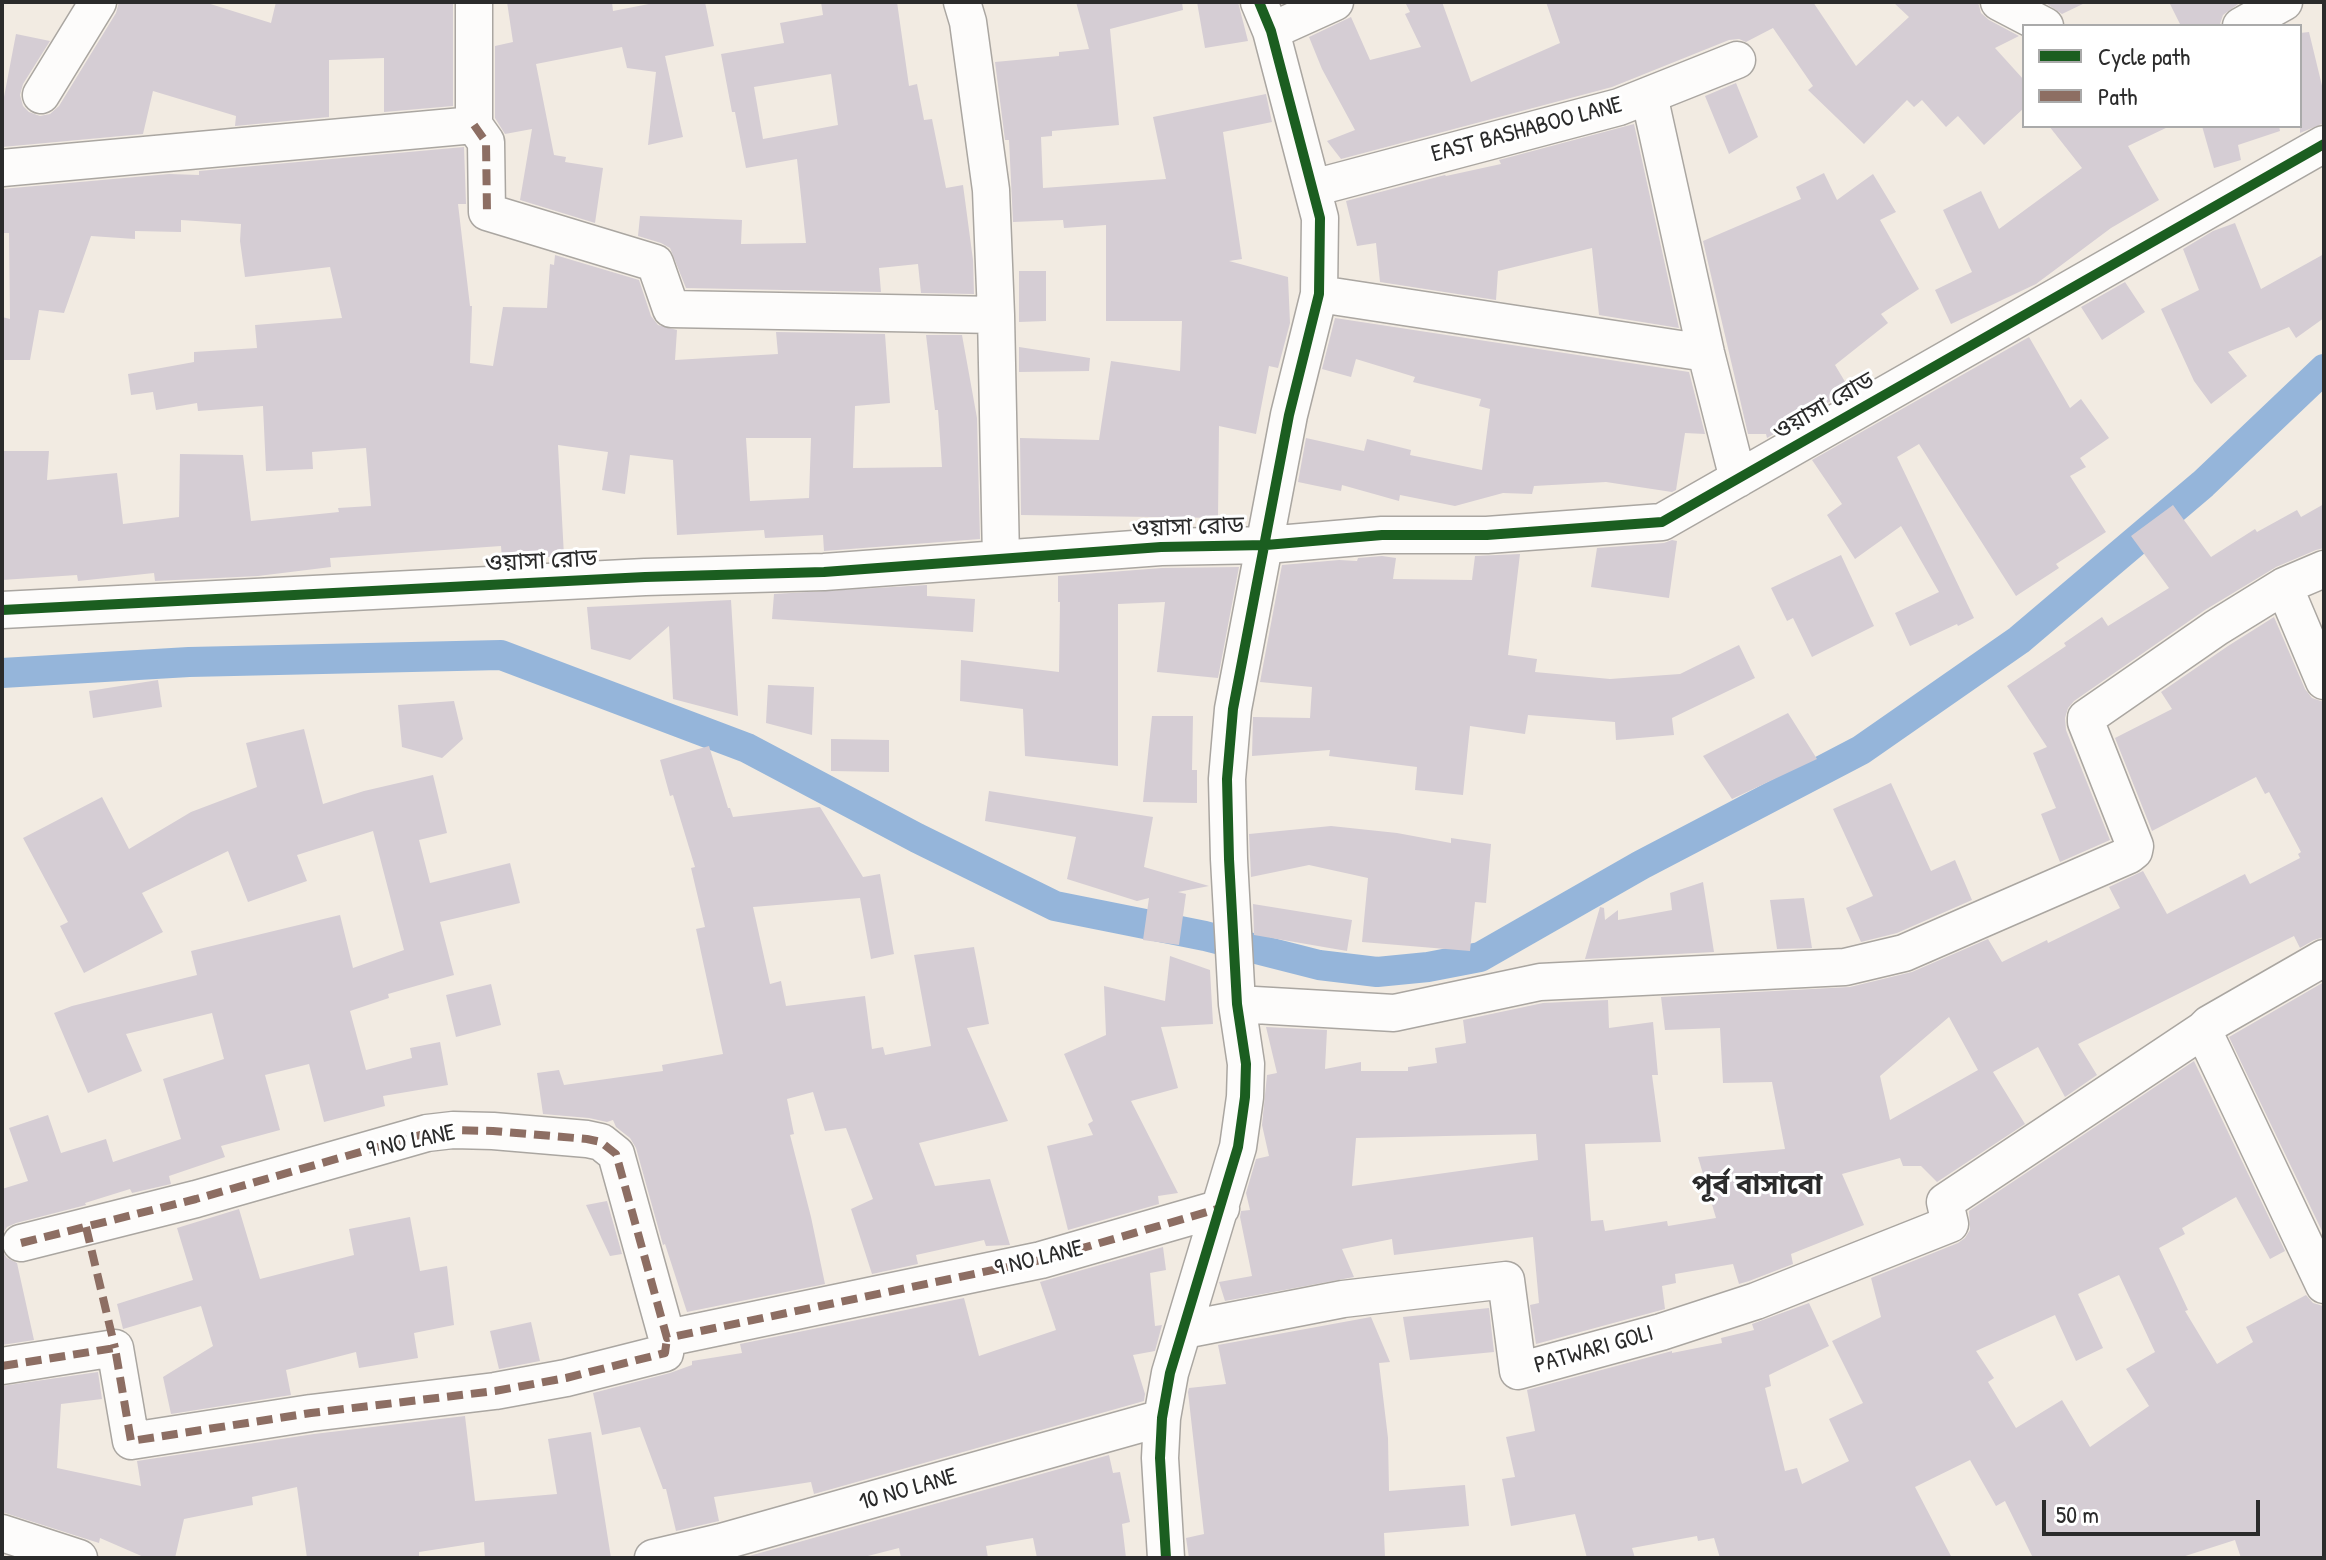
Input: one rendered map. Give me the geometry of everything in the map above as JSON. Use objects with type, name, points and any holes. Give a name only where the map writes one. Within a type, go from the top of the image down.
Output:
[{"type":"street","points":[[41,95],[98,2]]},
{"type":"street","points":[[474,2],[474,125],[486,142],[487,212],[655,263],[671,309],[996,315]]},
{"type":"street","points":[[962,2],[968,22],[991,190],[1001,559]]},
{"type":"street","points":[[1166,1558],[1160,1458],[1162,1418],[1170,1373],[1238,1147],[1245,1097],[1246,1064],[1237,1004],[1229,859],[1227,779],[1233,709],[1289,415],[1319,294],[1320,218],[1265,16],[1335,2]]},
{"type":"street","points":[[1999,2],[2041,24]]},
{"type":"street","points":[[2245,24],[2284,2]]},
{"type":"street","name":"EAST BASHABOO LANE","points":[[1313,188],[1619,107],[1737,60]]},
{"type":"street","points":[[1649,95],[1706,353],[1738,479]]},
{"type":"street","points":[[2,168],[474,125]]},
{"type":"street","name":"ওয়াসা রোড","points":[[2,610],[645,577],[824,572],[1161,547],[1266,545],[1382,535],[1487,535],[1662,522],[2324,144]]},
{"type":"street","points":[[1319,294],[1706,353]]},
{"type":"street","points":[[1237,1004],[1394,1013],[1540,982],[1845,967],[1904,953],[2134,851],[2135,846],[2086,718],[2284,586],[2324,569]]},
{"type":"street","points":[[2284,586],[2324,681]]},
{"type":"street","points":[[2324,958],[2203,1030],[2324,1285]]},
{"type":"street","name":"PATWARI GOLI","points":[[1184,1330],[1343,1299],[1506,1280],[1518,1371],[1661,1332],[1756,1301],[1950,1224],[1945,1202],[2203,1030]]},
{"type":"street","name":"9 NO LANE","points":[[2,1366],[115,1348],[131,1441],[311,1413],[495,1391],[566,1378],[665,1353],[667,1338],[616,1154],[601,1142],[587,1139],[493,1131],[427,1133],[196,1199],[21,1243]]},
{"type":"street","name":"9 NO LANE","points":[[667,1338],[1041,1260],[1221,1208]]},
{"type":"street","name":"10 NO LANE","points":[[653,1558],[721,1542],[1162,1418]]},
{"type":"street","points":[[2,1533],[79,1558]]},
{"type":"building","points":[[119,2],[204,2],[271,23],[276,2],[453,2],[453,106],[384,112],[384,58],[329,60],[329,117],[235,126],[236,116],[153,91],[143,134],[2,147],[2,97],[16,34],[50,41],[23,84],[20,95],[23,106],[29,112],[40,116],[50,114],[59,106],[116,13]]},
{"type":"building","points":[[507,2],[612,2],[613,11],[659,2],[705,2],[714,46],[665,56],[683,137],[648,145],[656,72],[627,68],[622,47],[536,64],[554,155],[566,157],[565,162],[603,168],[595,223],[520,200],[532,129],[505,134],[495,118],[495,46],[513,42]]},
{"type":"building","points":[[821,2],[897,2],[909,86],[917,84],[924,120],[932,119],[946,188],[963,185],[973,260],[974,294],[921,293],[918,264],[879,268],[881,292],[686,288],[670,248],[638,236],[640,216],[742,220],[741,244],[806,243],[797,159],[746,168],[721,54],[784,43],[780,23],[823,15]],"holes":[[[831,74],[838,125],[763,139],[754,87]]]},
{"type":"building","points":[[1076,2],[1182,2],[1183,10],[1110,29],[1119,125],[1052,131],[1052,136],[1041,137],[1043,188],[1166,179],[1153,117],[1266,94],[1272,122],[1223,132],[1242,259],[1229,261],[1288,277],[1290,323],[1278,368],[1269,366],[1256,434],[1219,426],[1218,518],[1021,515],[1020,438],[1099,440],[1111,361],[1180,371],[1182,321],[1106,321],[1106,225],[1064,228],[1063,220],[1013,222],[1009,140],[1005,140],[995,62],[1059,56],[1059,52],[1089,49]]},
{"type":"building","points":[[1197,2],[1238,2],[1248,41],[1205,48]]},
{"type":"building","points":[[1405,2],[1442,2],[1471,82],[1560,43],[1546,2],[1813,2],[1856,66],[1909,17],[1893,2],[1978,2],[1981,13],[1989,20],[2019,36],[1995,48],[2022,78],[2022,110],[1984,145],[1958,116],[1946,127],[1922,100],[1914,107],[1907,100],[1864,144],[1808,90],[1813,86],[1773,28],[1746,42],[1729,40],[1612,87],[1341,159],[1327,141],[1355,130],[1322,69],[1309,37],[1351,17],[1370,60],[1421,47],[1405,14],[1410,12]]},
{"type":"building","points":[[2044,2],[2087,2],[2062,14]]},
{"type":"building","points":[[2169,2],[2241,2],[2223,15],[2220,24],[2180,24]]},
{"type":"building","points":[[2309,32],[2324,94],[2324,123],[2300,133],[2302,128],[2302,33]]},
{"type":"building","points":[[1736,83],[1758,137],[1729,154],[1705,96]]},
{"type":"building","points":[[1634,124],[1679,328],[1599,315],[1592,248],[1498,271],[1496,300],[1380,282],[1376,243],[1357,246],[1346,201],[1501,164],[1499,160]]},
{"type":"building","points":[[2051,128],[2166,128],[2128,146],[2159,200],[2111,228],[2036,284],[1951,324],[1935,290],[1972,272],[1943,210],[1981,191],[1999,229],[2082,168]]},
{"type":"building","points":[[2203,128],[2279,128],[2280,131],[2238,145],[2241,160],[2214,168]]},
{"type":"building","points":[[464,147],[466,204],[458,204],[472,306],[470,363],[493,366],[503,307],[547,308],[550,264],[554,265],[555,255],[639,280],[651,316],[658,325],[677,330],[675,360],[778,354],[776,332],[885,334],[890,403],[855,406],[853,468],[942,467],[938,410],[935,410],[926,335],[962,335],[977,418],[980,539],[824,551],[823,535],[765,538],[764,530],[677,535],[673,460],[630,455],[625,494],[602,490],[608,452],[558,445],[564,556],[502,560],[501,546],[330,558],[331,567],[258,576],[155,581],[154,573],[78,581],[77,575],[2,580],[2,451],[49,451],[47,480],[117,473],[123,524],[179,517],[180,454],[243,455],[251,521],[371,506],[366,448],[312,452],[313,469],[266,471],[263,406],[198,411],[197,403],[156,410],[153,392],[131,395],[128,374],[194,362],[194,352],[257,348],[255,325],[342,318],[330,267],[245,277],[241,224],[181,220],[181,232],[135,231],[135,239],[91,236],[64,313],[39,310],[30,360],[2,360],[2,317],[10,319],[9,233],[2,233],[2,189],[169,174],[199,175],[199,171]],"holes":[[[746,438],[811,438],[809,498],[750,501]]]},
{"type":"building","points":[[1824,173],[1837,200],[1873,174],[1896,212],[1880,220],[1919,289],[1881,314],[1888,323],[1835,365],[1850,390],[1767,438],[1766,434],[1748,434],[1703,241],[1801,199],[1796,187]]},
{"type":"building","points":[[2235,223],[2261,289],[2324,254],[2324,318],[2296,338],[2289,327],[2228,352],[2247,376],[2211,404],[2194,381],[2161,309],[2199,290],[2183,249],[2213,231]]},
{"type":"building","points":[[1019,271],[1046,271],[1046,321],[1019,322]]},
{"type":"building","points":[[2125,282],[2145,312],[2102,340],[2081,307]]},
{"type":"building","points":[[1335,318],[1689,372],[1705,434],[1685,433],[1676,490],[1672,492],[1606,482],[1534,486],[1532,494],[1503,493],[1455,506],[1400,495],[1399,501],[1342,485],[1341,491],[1298,482],[1306,438],[1364,451],[1367,439],[1411,450],[1410,455],[1482,470],[1490,409],[1479,406],[1481,399],[1413,382],[1415,377],[1356,359],[1351,377],[1322,369]]},
{"type":"building","points":[[2029,337],[2070,408],[2081,399],[2109,438],[2080,458],[2086,467],[2070,476],[2106,532],[2056,564],[2059,568],[2016,596],[1919,444],[1897,457],[1974,618],[1910,646],[1895,613],[1939,592],[1901,526],[1855,559],[1827,515],[1842,504],[1812,460]]},
{"type":"building","points":[[1019,347],[1090,358],[1089,371],[1019,372]]},
{"type":"building","points":[[2324,504],[2324,548],[2276,567],[2205,610],[2068,708],[2066,730],[2110,840],[2060,862],[2041,814],[2056,808],[2033,753],[2047,747],[2007,686],[2102,617],[2108,626],[2169,588],[2131,536],[2173,505],[2211,557],[2255,529],[2257,532],[2297,510],[2301,517]]},
{"type":"building","points":[[1677,541],[1669,598],[1591,587],[1597,548]]},
{"type":"building","points":[[1520,554],[1508,655],[1537,659],[1535,672],[1610,679],[1680,674],[1739,645],[1755,678],[1672,718],[1674,735],[1616,740],[1615,722],[1528,715],[1525,734],[1470,726],[1463,795],[1415,790],[1417,767],[1329,756],[1330,750],[1252,756],[1253,717],[1310,718],[1312,687],[1260,682],[1282,565],[1357,561],[1358,558],[1382,556],[1396,558],[1393,579],[1472,580],[1475,556]]},
{"type":"building","points":[[1841,555],[1874,626],[1812,657],[1793,618],[1787,621],[1771,588]]},
{"type":"building","points":[[1239,567],[1218,678],[1157,672],[1165,602],[1118,604],[1118,766],[1025,756],[1023,709],[960,701],[961,660],[1059,672],[1058,576],[1162,568]]},
{"type":"building","points":[[927,585],[927,596],[975,599],[973,632],[772,619],[774,594]]},
{"type":"building","points":[[731,600],[738,716],[673,699],[669,626],[630,660],[591,649],[587,607]]},
{"type":"building","points":[[2274,617],[2305,689],[2312,698],[2324,702],[2324,937],[2300,948],[2294,936],[2078,1044],[2097,1075],[2065,1097],[2038,1047],[1993,1072],[2025,1124],[1937,1182],[1921,1166],[1903,1166],[1900,1158],[1842,1174],[1864,1225],[1791,1254],[1793,1264],[1739,1284],[1733,1264],[1675,1274],[1676,1283],[1662,1286],[1665,1309],[1536,1344],[1530,1305],[1539,1303],[1533,1237],[1394,1255],[1392,1239],[1342,1249],[1354,1277],[1225,1301],[1219,1282],[1252,1276],[1240,1217],[1241,1211],[1250,1210],[1246,1193],[1256,1159],[1269,1156],[1262,1125],[1267,1075],[1277,1073],[1266,1027],[1327,1030],[1325,1069],[1361,1062],[1361,1071],[1408,1071],[1408,1067],[1437,1063],[1435,1048],[1466,1043],[1463,1020],[1543,1003],[1608,1000],[1609,1028],[1653,1022],[1658,1075],[1652,1075],[1661,1142],[1585,1144],[1591,1221],[1603,1220],[1605,1231],[1667,1221],[1668,1226],[1716,1218],[1698,1157],[1785,1149],[1772,1082],[1723,1083],[1720,1028],[1665,1030],[1661,997],[1850,987],[1912,972],[1988,939],[2002,962],[2120,908],[2109,887],[2143,871],[2167,914],[2245,874],[2250,884],[2300,858],[2298,854],[2301,852],[2269,792],[2265,794],[2256,777],[2152,831],[2115,738],[2172,709],[2161,692]],"holes":[[[1949,1017],[1978,1070],[1890,1120],[1880,1076]],[[1536,1134],[1538,1160],[1352,1186],[1356,1138]]]},
{"type":"building","points":[[158,680],[162,707],[93,718],[89,691]]},
{"type":"building","points":[[768,685],[814,687],[812,735],[766,723]]},
{"type":"building","points":[[454,701],[463,739],[442,758],[402,747],[398,705]]},
{"type":"building","points":[[1788,713],[1817,759],[1732,799],[1703,756]]},
{"type":"building","points":[[1152,716],[1193,716],[1192,770],[1197,770],[1197,803],[1143,802]]},
{"type":"building","points":[[304,729],[323,804],[433,775],[447,833],[419,840],[430,883],[510,863],[520,903],[440,922],[454,975],[388,994],[389,998],[350,1011],[366,1070],[412,1058],[410,1048],[440,1042],[448,1085],[383,1096],[385,1106],[324,1122],[309,1064],[265,1075],[280,1130],[221,1146],[225,1157],[169,1176],[171,1184],[132,1193],[130,1189],[86,1205],[16,1223],[7,1227],[2,1235],[2,1189],[28,1181],[9,1128],[48,1115],[61,1153],[106,1139],[113,1162],[181,1139],[163,1079],[224,1059],[212,1013],[126,1034],[142,1071],[88,1093],[54,1013],[197,975],[191,951],[340,915],[353,968],[404,950],[373,831],[297,855],[307,881],[248,902],[228,851],[142,893],[163,932],[84,973],[60,926],[68,922],[23,838],[102,797],[129,849],[191,812],[257,787],[246,743]]},
{"type":"building","points":[[831,739],[889,740],[889,772],[831,771]]},
{"type":"building","points":[[709,746],[733,817],[820,807],[863,877],[880,874],[894,954],[871,959],[860,898],[753,907],[770,984],[781,981],[786,1006],[865,996],[872,1049],[883,1047],[885,1055],[931,1046],[914,955],[974,947],[989,1024],[967,1028],[1008,1121],[919,1143],[935,1186],[990,1179],[1010,1245],[986,1246],[984,1240],[916,1255],[918,1264],[872,1274],[851,1209],[873,1199],[846,1128],[825,1131],[813,1092],[787,1099],[794,1134],[790,1135],[825,1284],[687,1312],[663,1245],[636,1148],[630,1138],[616,1127],[613,1120],[607,1122],[543,1114],[537,1073],[559,1070],[564,1085],[663,1071],[662,1065],[723,1054],[696,929],[705,927],[691,868],[695,867],[660,760]]},
{"type":"building","points":[[1891,783],[1931,871],[1955,860],[1972,900],[1897,933],[1861,942],[1846,908],[1873,896],[1833,809]]},
{"type":"building","points":[[989,791],[1153,817],[1144,867],[1209,886],[1178,892],[1186,894],[1179,945],[1143,940],[1149,898],[1137,901],[1067,879],[1076,837],[985,821]]},
{"type":"building","points":[[1331,826],[1451,843],[1451,838],[1491,844],[1486,903],[1475,902],[1470,951],[1362,942],[1368,878],[1309,865],[1251,877],[1249,834]]},
{"type":"building","points":[[1703,882],[1714,952],[1585,959],[1600,907],[1604,908],[1605,920],[1618,910],[1618,920],[1672,910],[1670,893]]},
{"type":"building","points":[[1804,898],[1812,948],[1777,949],[1770,900]]},
{"type":"building","points":[[1253,904],[1352,920],[1347,951],[1254,935]]},
{"type":"building","points":[[1170,956],[1210,970],[1213,1024],[1161,1027],[1178,1088],[1131,1101],[1178,1193],[1158,1196],[1159,1204],[1068,1230],[1047,1146],[1093,1135],[1088,1124],[1093,1121],[1064,1054],[1106,1035],[1104,986],[1165,1001]]},
{"type":"building","points":[[2324,982],[2324,1230],[2322,1231],[2229,1037]]},
{"type":"building","points":[[491,984],[501,1025],[456,1037],[446,995]]},
{"type":"building","points":[[2194,1061],[2285,1251],[2270,1259],[2236,1197],[2182,1228],[2185,1234],[2159,1248],[2188,1310],[2185,1311],[2217,1364],[2253,1342],[2246,1327],[2306,1295],[2313,1303],[2323,1306],[2324,1558],[2241,1558],[2235,1540],[2179,1558],[2033,1558],[2005,1501],[1996,1506],[1970,1460],[1915,1487],[1952,1558],[1720,1558],[1714,1538],[1698,1541],[1697,1536],[1632,1548],[1635,1558],[1587,1558],[1575,1514],[1511,1526],[1502,1479],[1515,1477],[1506,1437],[1535,1431],[1527,1390],[1672,1351],[1722,1343],[1721,1338],[1754,1330],[1752,1324],[1809,1303],[1829,1346],[1769,1375],[1771,1386],[1765,1388],[1785,1471],[1797,1468],[1802,1484],[1849,1461],[1829,1419],[1863,1403],[1832,1341],[1881,1317],[1871,1278],[1958,1243],[1970,1230],[1969,1211]],"holes":[[[2119,1275],[2155,1352],[2126,1369],[2149,1406],[2090,1447],[2062,1400],[2016,1428],[1988,1382],[1994,1378],[1976,1351],[2055,1315],[2076,1361],[2103,1348],[2078,1294]]]},
{"type":"building","points":[[607,1201],[622,1254],[610,1256],[586,1205]]},
{"type":"building","points":[[239,1209],[260,1279],[354,1255],[349,1229],[410,1217],[420,1271],[447,1266],[454,1325],[414,1333],[418,1358],[359,1368],[356,1352],[286,1370],[291,1395],[171,1414],[163,1377],[213,1346],[201,1306],[123,1329],[117,1304],[193,1280],[177,1228]]},
{"type":"building","points":[[1163,1247],[1166,1270],[1150,1273],[1155,1326],[1162,1325],[1155,1351],[1133,1355],[1145,1394],[1144,1401],[814,1494],[811,1482],[714,1497],[719,1521],[676,1531],[666,1489],[663,1489],[640,1427],[602,1435],[593,1393],[670,1373],[692,1365],[692,1361],[742,1353],[740,1344],[964,1298],[979,1356],[1056,1330],[1040,1282]]},
{"type":"building","points":[[2,1251],[17,1263],[34,1340],[2,1345]]},
{"type":"building","points":[[1489,1308],[1494,1352],[1410,1360],[1403,1317]]},
{"type":"building","points":[[1371,1317],[1390,1362],[1379,1363],[1388,1438],[1389,1491],[1465,1485],[1469,1526],[1384,1533],[1385,1557],[1189,1558],[1186,1538],[1204,1534],[1188,1392],[1189,1388],[1226,1384],[1218,1345]]},
{"type":"building","points":[[531,1322],[540,1361],[499,1369],[490,1331]]},
{"type":"building","points":[[98,1372],[102,1399],[61,1404],[57,1468],[141,1486],[137,1461],[314,1434],[465,1416],[475,1501],[557,1494],[548,1439],[591,1432],[611,1558],[485,1558],[484,1542],[419,1552],[419,1558],[307,1558],[297,1487],[252,1497],[253,1505],[184,1519],[175,1558],[146,1558],[100,1538],[99,1543],[2,1512],[2,1386]]},
{"type":"building","points":[[1109,1455],[1113,1473],[1120,1472],[1130,1522],[1122,1524],[1126,1558],[1037,1558],[1033,1538],[986,1546],[988,1558],[901,1558],[899,1548],[860,1558],[742,1558]]},
{"type":"waterway","points":[[2,673],[189,662],[501,655],[747,748],[917,838],[1055,906],[1205,936],[1319,965],[1377,972],[1428,967],[1480,957],[1641,865],[1861,750],[2019,640],[2203,484],[2324,369]]},
{"type":"marked path","points":[[474,125],[486,142],[487,212]]},
{"type":"marked path","points":[[21,1243],[196,1199],[427,1133],[493,1131],[587,1139],[601,1142],[616,1154],[667,1338],[1041,1260],[1221,1208]]},
{"type":"marked path","points":[[86,1227],[115,1348]]},
{"type":"marked path","points":[[2,1366],[115,1348],[131,1441],[311,1413],[495,1391],[566,1378],[665,1353],[667,1338]]},
{"type":"cycle path","points":[[1166,1558],[1160,1458],[1162,1418],[1170,1373],[1238,1147],[1245,1097],[1246,1064],[1237,1004],[1229,859],[1227,779],[1233,709],[1289,415],[1319,294],[1320,218],[1271,31],[1259,2]]},
{"type":"cycle path","points":[[2,610],[645,577],[824,572],[1161,547],[1266,545],[1382,535],[1487,535],[1662,522],[2324,144]]},
{"type":"district","name":"পূর্ব বাসাবো","points":[[1757,1187]]}]
